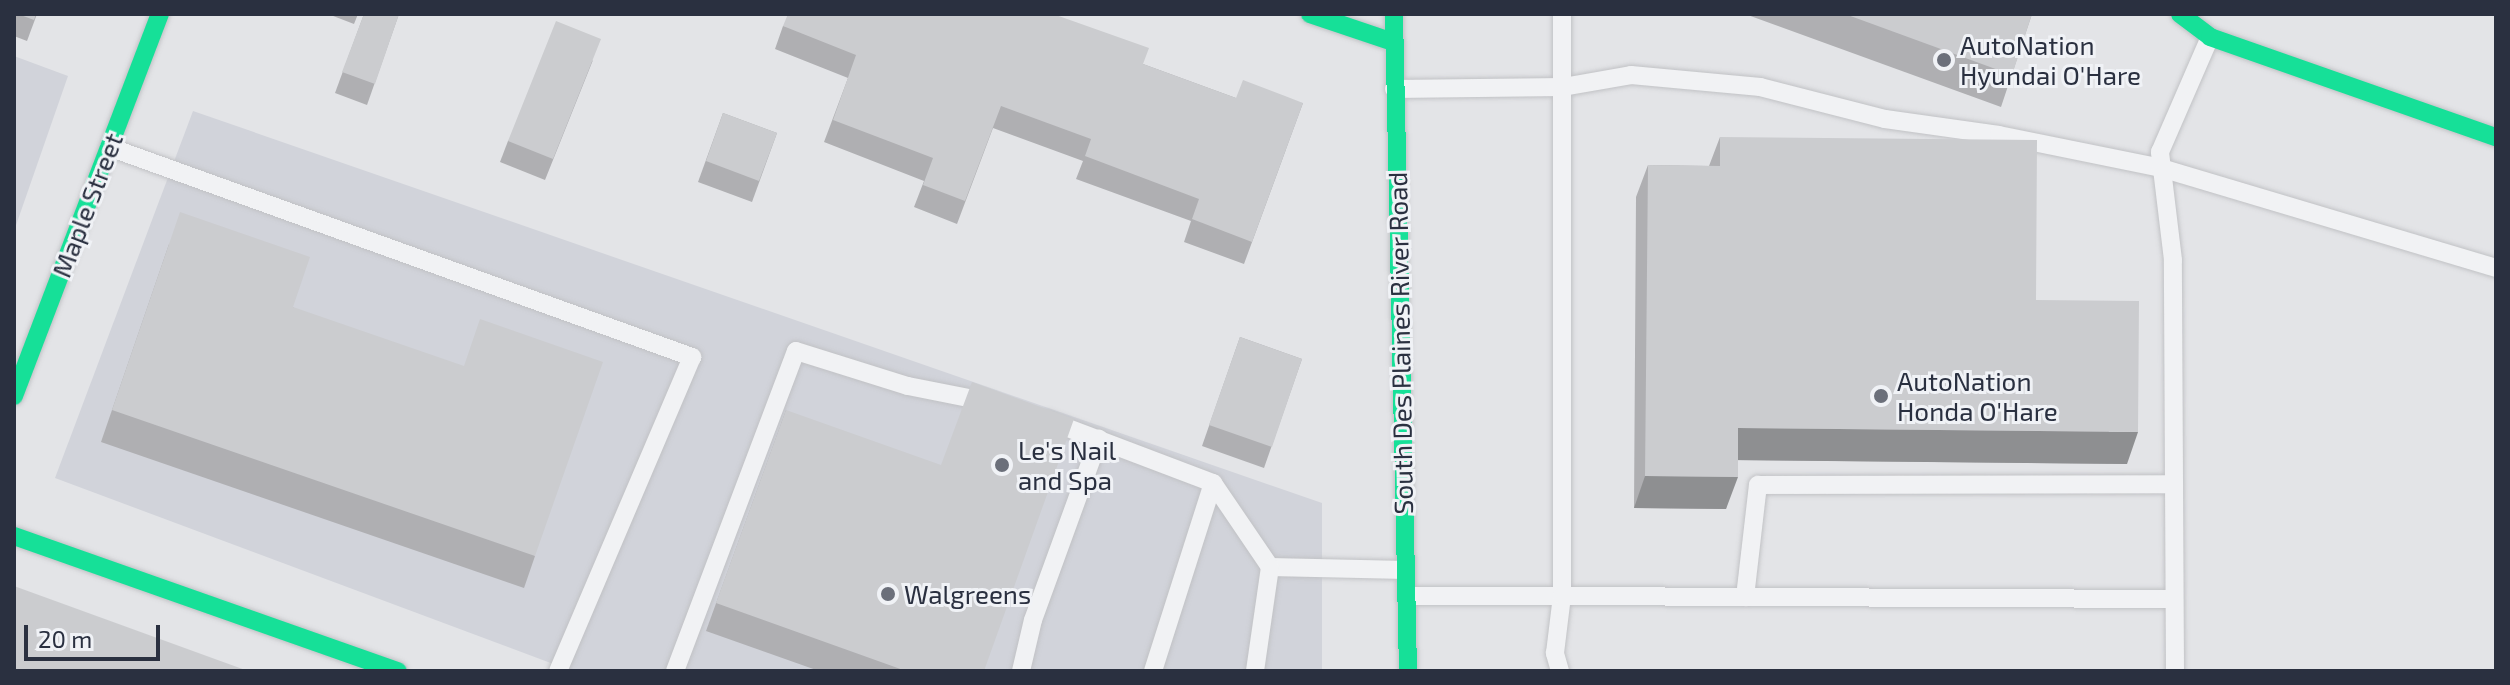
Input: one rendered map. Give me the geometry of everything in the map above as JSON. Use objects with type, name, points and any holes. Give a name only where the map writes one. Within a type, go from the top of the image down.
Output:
[{"type":"main road","name":"Maple Street","points":[[14,396],[160,14]]},
{"type":"main road","points":[[1310,14],[1393,42]]},
{"type":"main road","name":"South Des Plaines River Road","points":[[1394,14],[1408,671]]},
{"type":"main road","points":[[2180,14],[2210,37],[2496,137]]},
{"type":"main road","points":[[14,536],[398,671]]},
{"type":"lane","points":[[1560,671],[1555,653],[1562,596],[1562,14]]},
{"type":"lane","points":[[2175,671],[2173,260],[2160,152],[2210,37]]},
{"type":"lane","points":[[1394,89],[1563,87],[1631,75],[1760,87],[1885,119],[1999,135],[2161,168],[2496,268]]},
{"type":"lane","points":[[109,147],[692,357],[558,671]]},
{"type":"lane","points":[[675,671],[796,351],[908,386],[1004,405]]},
{"type":"lane","points":[[1031,415],[1213,483],[1270,567],[1255,671]]},
{"type":"lane","points":[[1021,671],[1033,620],[1099,439]]},
{"type":"lane","points":[[1153,671],[1213,483]]},
{"type":"lane","points":[[1745,597],[1758,485],[2174,484]]},
{"type":"lane","points":[[1270,567],[1406,570]]},
{"type":"lane","points":[[1406,596],[2174,599]]},
{"type":"shaded area","points":[[14,56],[68,76],[14,231]]},
{"type":"shaded area","points":[[193,111],[1322,503],[1322,671],[572,671],[55,478]]},
{"type":"building","points":[[18,14],[36,14],[34,20]]},
{"type":"building","points":[[364,14],[399,14],[375,84],[342,72]]},
{"type":"building","points":[[788,14],[1053,14],[1149,48],[1143,64],[1236,98],[1243,80],[1303,103],[1252,242],[1192,219],[1199,199],[1085,156],[1091,139],[1001,106],[965,201],[923,185],[933,158],[833,120],[856,55],[783,26]]},
{"type":"building","points":[[1845,14],[2032,14],[2012,75]]},
{"type":"building","points":[[556,21],[601,39],[553,159],[508,141]]},
{"type":"building","points":[[723,113],[777,133],[759,181],[706,161]]},
{"type":"building","name":"AutoNation Honda O'Hare","points":[[1720,137],[2037,140],[2036,300],[2139,301],[2138,432],[1738,428],[1738,477],[1645,476],[1648,165],[1720,166]]},
{"type":"building","points":[[180,212],[310,257],[293,307],[464,366],[480,319],[603,362],[535,556],[112,410]]},
{"type":"building","points":[[1240,337],[1302,359],[1272,447],[1209,425]]},
{"type":"building","points":[[972,382],[1074,419],[984,671],[906,671],[716,603],[786,410],[941,465]]},
{"type":"building","points":[[14,586],[248,671],[14,671]]},
{"type":"traffic: fast","points":[[14,396],[160,14]]},
{"type":"traffic: fast","points":[[1310,14],[1393,42]]},
{"type":"traffic: fast","points":[[1394,14],[1408,671]]},
{"type":"traffic: fast","points":[[2180,14],[2210,37],[2496,137]]},
{"type":"traffic: fast","points":[[14,536],[398,671]]},
{"type":"place","name":"AutoNation Hyundai O'Hare","points":[[1944,60]]},
{"type":"place","name":"AutoNation Honda O'Hare","points":[[1881,396]]},
{"type":"place","name":"Le's Nail and Spa","points":[[1002,465]]},
{"type":"place","name":"Walgreens","points":[[888,594]]}]
